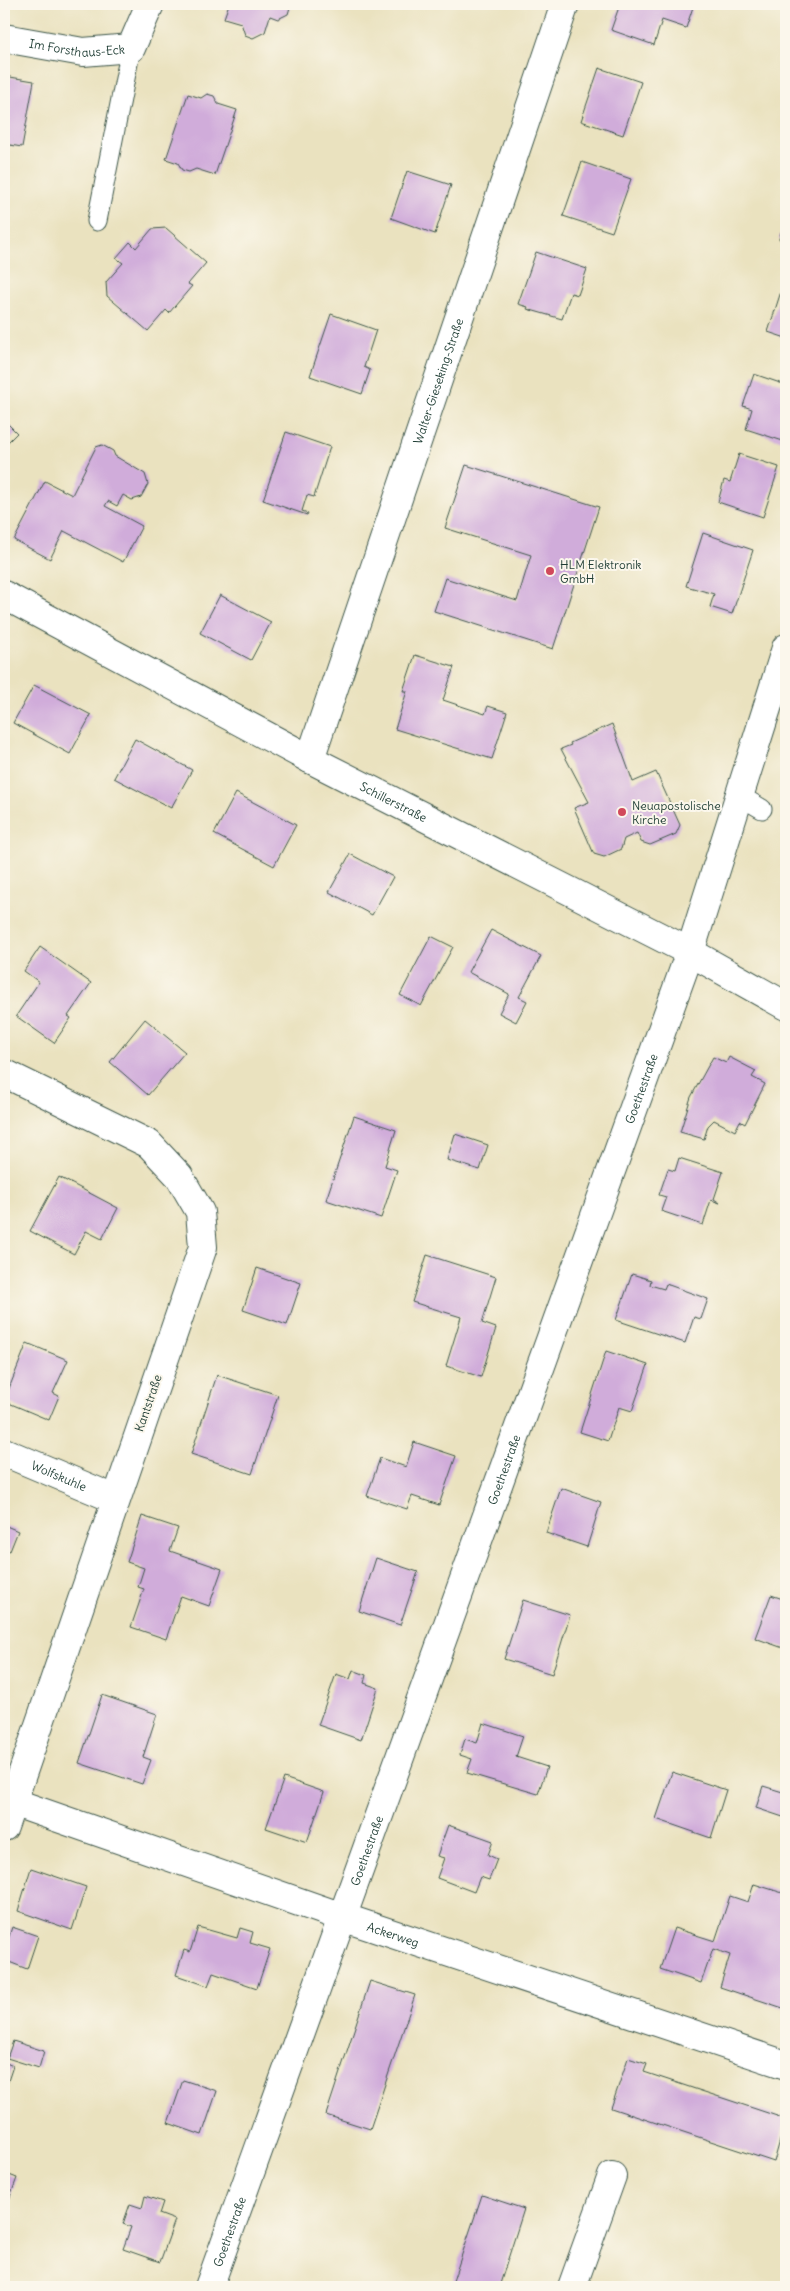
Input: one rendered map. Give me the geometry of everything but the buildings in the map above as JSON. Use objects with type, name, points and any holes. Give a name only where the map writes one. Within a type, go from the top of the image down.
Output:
[{"type":"street","name":"Im Forsthaus-Eck","points":[[4,38],[83,52],[131,48],[150,4]]},
{"type":"street","name":"Walter-Gieseking-Straße","points":[[310,759],[566,4]]},
{"type":"street","name":"Schillerstraße","points":[[4,595],[310,759],[690,952],[786,1006]]},
{"type":"street","name":"Goethestraße","points":[[209,2287],[690,952],[751,802],[786,648]]},
{"type":"street","name":"Kantstraße","points":[[4,1073],[149,1144],[179,1176],[200,1212],[203,1247],[6,1809]]},
{"type":"street","name":"Wolfskuhle","points":[[4,1452],[115,1498]]},
{"type":"street","name":"Ackerweg","points":[[6,1809],[342,1917],[786,2065]]},
{"type":"street","points":[[572,2287],[612,2176]]},
{"type":"lane","points":[[97,221],[131,48]]},
{"type":"place","name":"HLM Elektronik GmbH","points":[[550,571]]},
{"type":"place","name":"Neuapostolische Kirche","points":[[622,812]]}]
